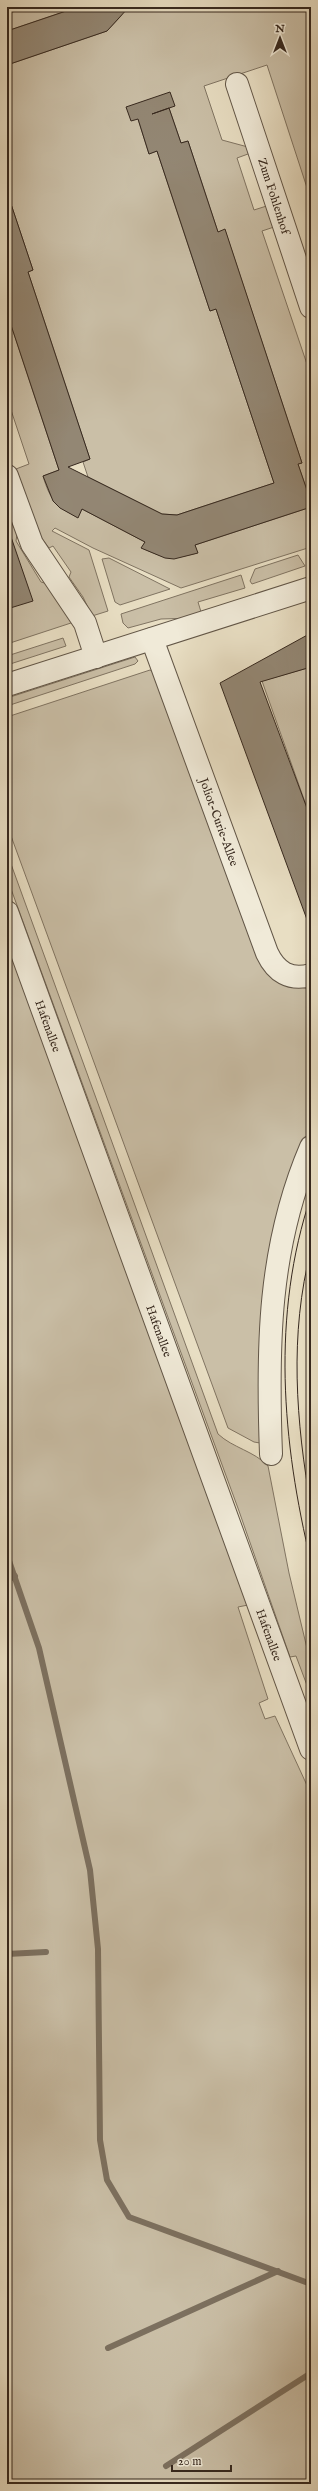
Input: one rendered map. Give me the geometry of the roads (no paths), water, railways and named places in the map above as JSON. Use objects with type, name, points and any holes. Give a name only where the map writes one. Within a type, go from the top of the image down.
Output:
[{"type":"street","name":"Zum Fohlenhof","points":[[237,84],[311,307]]},
{"type":"street","points":[[7,476],[32,544],[85,623],[96,657]]},
{"type":"street","points":[[7,685],[311,588]]},
{"type":"street","name":"Joliot-Curie-Allee","points":[[152,639],[267,953],[273,965],[286,975],[301,978],[311,975]]},
{"type":"street","name":"Hafenallee","points":[[7,912],[311,1749]]},
{"type":"street","points":[[271,1454],[268,1387],[270,1317],[277,1264],[290,1207],[311,1147]]},
{"type":"waterway","points":[[7,1555],[39,1648],[90,1870],[98,1949],[100,2140],[107,2180],[129,2217],[311,2284]]},
{"type":"waterway","points":[[7,1580],[15,1576]]},
{"type":"waterway","points":[[7,1954],[46,1952]]},
{"type":"waterway","points":[[108,2348],[278,2271]]},
{"type":"waterway","points":[[166,2466],[311,2373]]},
{"type":"tram line","points":[[311,1196],[298,1241],[290,1287],[286,1332],[285,1379],[293,1471],[311,1562]]},
{"type":"tram line","points":[[311,1250],[304,1282],[297,1346],[299,1410],[311,1507]]}]
